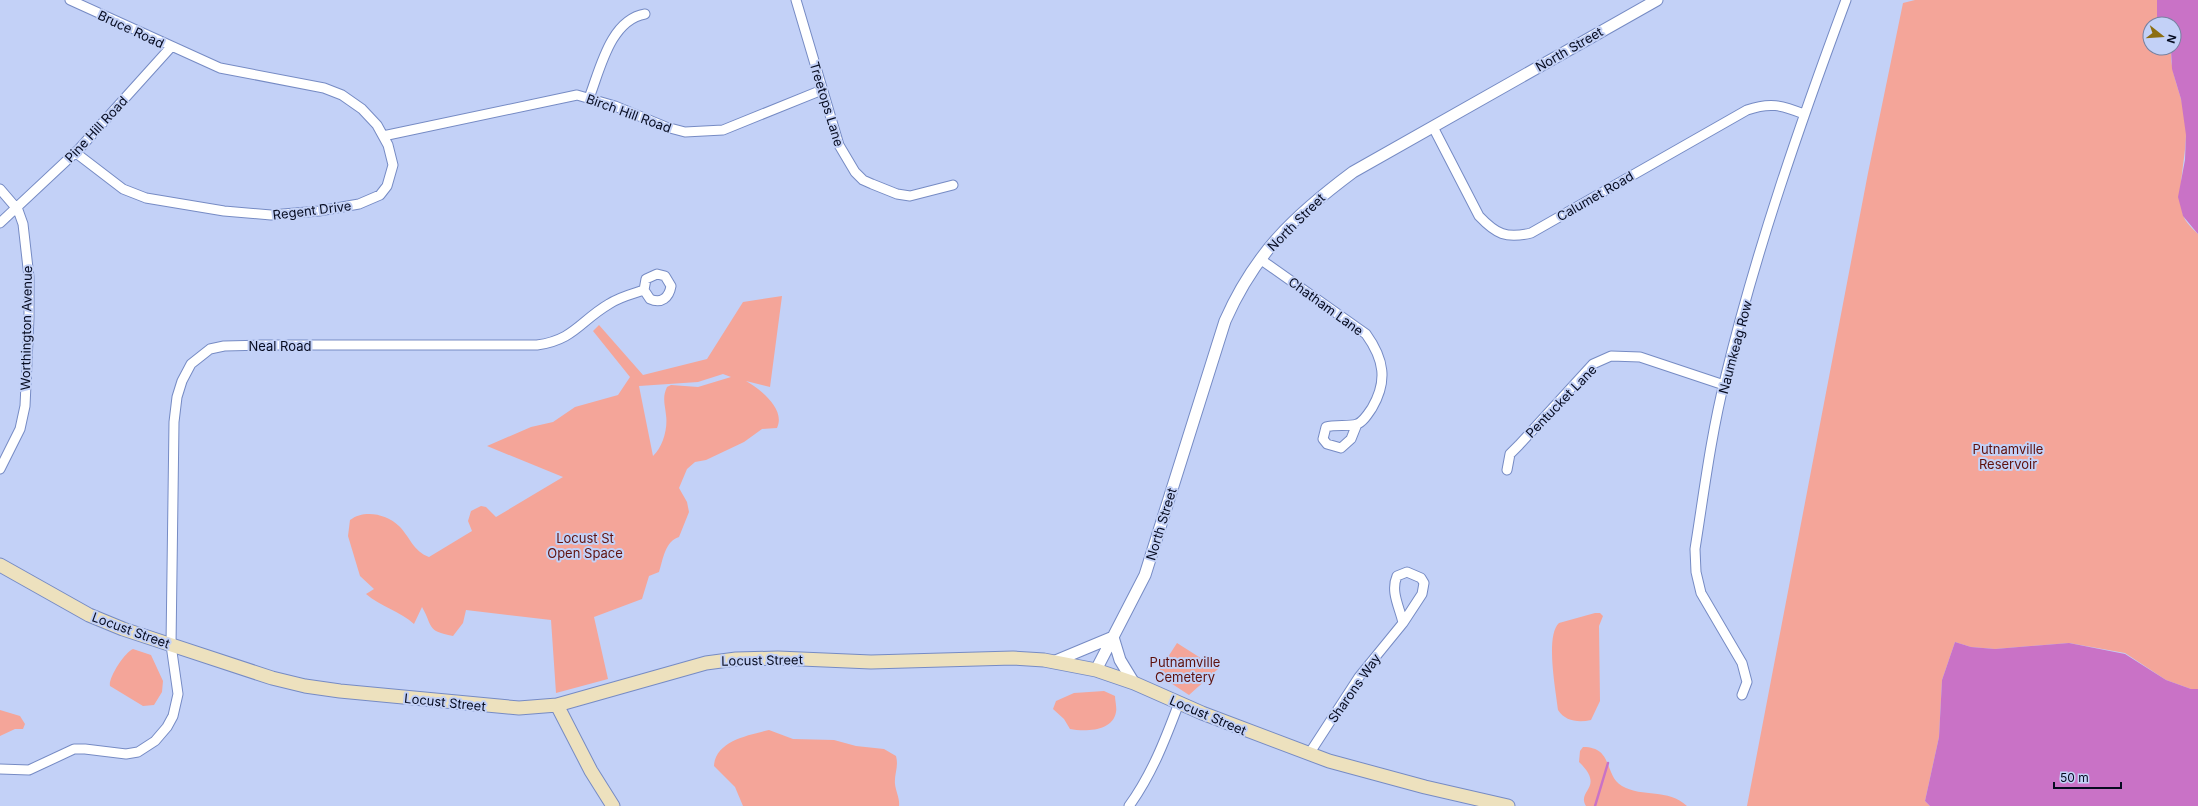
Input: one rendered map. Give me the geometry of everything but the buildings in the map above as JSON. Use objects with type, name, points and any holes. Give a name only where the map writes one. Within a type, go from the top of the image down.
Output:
[{"type":"main road","name":"Locust Street","points":[[0,565],[89,614],[171,645],[272,678],[305,686],[483,706],[518,708],[557,705],[706,662],[736,659],[778,658],[870,662],[1013,658],[1053,662],[1096,670],[1134,683],[1179,703],[1309,754],[1425,787],[1508,806]]},
{"type":"main road","points":[[557,705],[591,771],[613,806]]},
{"type":"street","name":"Bruce Road","points":[[70,0],[171,47]]},
{"type":"street","name":"Treetops Lane","points":[[796,0],[838,144],[849,163],[863,180],[896,194],[910,196],[953,185]]},
{"type":"street","name":"North Street","points":[[1096,670],[1145,575],[1226,321],[1237,295],[1260,259],[1278,236],[1314,201],[1353,172],[1656,0]]},
{"type":"street","name":"Naumkeag Row","points":[[1742,695],[1747,682],[1742,662],[1701,593],[1696,572],[1695,549],[1724,385],[1785,169],[1846,0]]},
{"type":"street","points":[[589,98],[606,54],[617,34],[628,21],[645,14]]},
{"type":"street","name":"Regent Drive","points":[[76,152],[123,189],[146,198],[224,211],[271,215],[319,211],[359,204],[380,195],[387,186],[393,165],[388,145],[377,125],[362,109],[342,95],[324,88],[220,68],[171,47]]},
{"type":"street","name":"Pine Hill Road","points":[[0,223],[76,152],[171,47]]},
{"type":"street","name":"Birch Hill Road","points":[[383,136],[578,95],[615,106],[666,127],[685,132],[723,130],[822,90]]},
{"type":"street","name":"Calumet Road","points":[[1434,127],[1479,216],[1489,226],[1501,233],[1514,237],[1531,233],[1747,110],[1762,105],[1781,106],[1804,114]]},
{"type":"street","name":"Worthington Avenue","points":[[0,189],[17,208],[23,224],[29,276],[29,318],[25,406],[20,429],[0,469]]},
{"type":"street","name":"Chatham Lane","points":[[1260,259],[1366,334],[1374,346],[1380,359],[1382,387],[1379,397],[1367,416],[1357,424]]},
{"type":"street","name":"Neal Road","points":[[0,769],[29,770],[74,749],[126,754],[138,752],[161,736],[167,727],[176,705],[178,694],[171,645],[174,422],[182,381],[191,364],[199,356],[212,349],[224,346],[537,345],[552,343],[570,334],[610,303],[644,290]]},
{"type":"street","name":"Pentucket Lane","points":[[1507,470],[1510,454],[1593,364],[1611,356],[1640,357],[1724,385]]},
{"type":"street","name":"Sharons Way","points":[[1309,754],[1359,677],[1403,623],[1424,590],[1421,578],[1414,573],[1402,573],[1397,576],[1394,582],[1396,599],[1403,623]]},
{"type":"street","points":[[1053,662],[1114,637],[1120,660],[1134,683]]},
{"type":"street","points":[[1129,806],[1145,784],[1157,760],[1179,703]]},
{"type":"green space","name":"Putnamville Reservoir","points":[[1915,0],[2157,0],[2157,16],[2142,16],[2142,56],[2171,56],[2172,66],[2185,117],[2186,130],[2186,142],[2181,178],[2181,203],[2184,218],[2198,234],[2198,689],[2191,689],[2166,680],[2125,653],[2069,643],[1995,649],[1971,647],[1955,642],[1942,680],[1939,737],[1925,801],[1930,806],[1747,806],[1868,173],[1903,3]]},
{"type":"green space","name":"Locust St Open Space","points":[[782,296],[770,387],[746,381],[764,394],[775,407],[779,421],[777,428],[762,429],[744,442],[706,460],[695,462],[687,469],[679,488],[687,502],[689,512],[679,537],[671,542],[663,557],[659,572],[649,576],[642,599],[594,617],[608,679],[556,693],[551,620],[466,610],[463,623],[453,636],[434,630],[422,607],[414,624],[366,594],[374,589],[360,576],[348,536],[350,520],[368,514],[375,514],[388,518],[403,530],[419,551],[429,557],[472,531],[468,521],[471,511],[481,506],[486,507],[496,517],[563,477],[487,446],[531,427],[553,422],[575,407],[618,395],[630,377],[593,331],[599,325],[643,375],[707,359],[743,302]],"holes":[[[723,374],[731,377],[698,387],[671,385],[667,387],[664,398],[666,420],[665,431],[660,448],[653,456],[639,386],[698,382]]]},
{"type":"green space","points":[[1600,613],[1603,616],[1599,626],[1600,701],[1591,720],[1577,721],[1564,717],[1558,710],[1552,664],[1553,639],[1555,630],[1559,623]]},
{"type":"green space","name":"Putnamville Cemetery","points":[[1177,643],[1218,669],[1189,695],[1157,674]]},
{"type":"green space","points":[[133,649],[151,655],[163,681],[162,692],[154,705],[143,706],[110,686],[112,677],[118,666],[126,655]]},
{"type":"green space","points":[[1104,691],[1115,696],[1116,712],[1110,723],[1104,727],[1091,730],[1070,729],[1064,719],[1053,709],[1056,701],[1074,693]]},
{"type":"green space","points":[[0,710],[20,716],[25,724],[23,729],[15,729],[0,736]]},
{"type":"green space","points":[[769,730],[793,739],[834,740],[856,746],[884,749],[896,756],[897,764],[895,784],[899,806],[743,806],[735,787],[714,766],[716,757],[720,751],[734,740]]},
{"type":"green space","points":[[1583,747],[1593,748],[1600,752],[1616,781],[1622,786],[1638,792],[1672,797],[1680,800],[1687,806],[1586,806],[1584,796],[1589,788],[1590,778],[1587,771],[1579,762],[1580,751]]},
{"type":"shaded area","points":[[2157,0],[2198,0],[2198,234],[2183,216],[2178,197],[2185,160],[2186,135],[2181,99],[2172,69],[2171,56],[2182,56],[2182,16],[2157,16]]},
{"type":"shaded area","points":[[1955,642],[1971,647],[1995,649],[2069,643],[2125,654],[2166,680],[2191,689],[2198,689],[2198,806],[1930,806],[1925,801],[1939,737],[1942,680]]},
{"type":"waterway","points":[[1595,806],[1608,763]]}]
